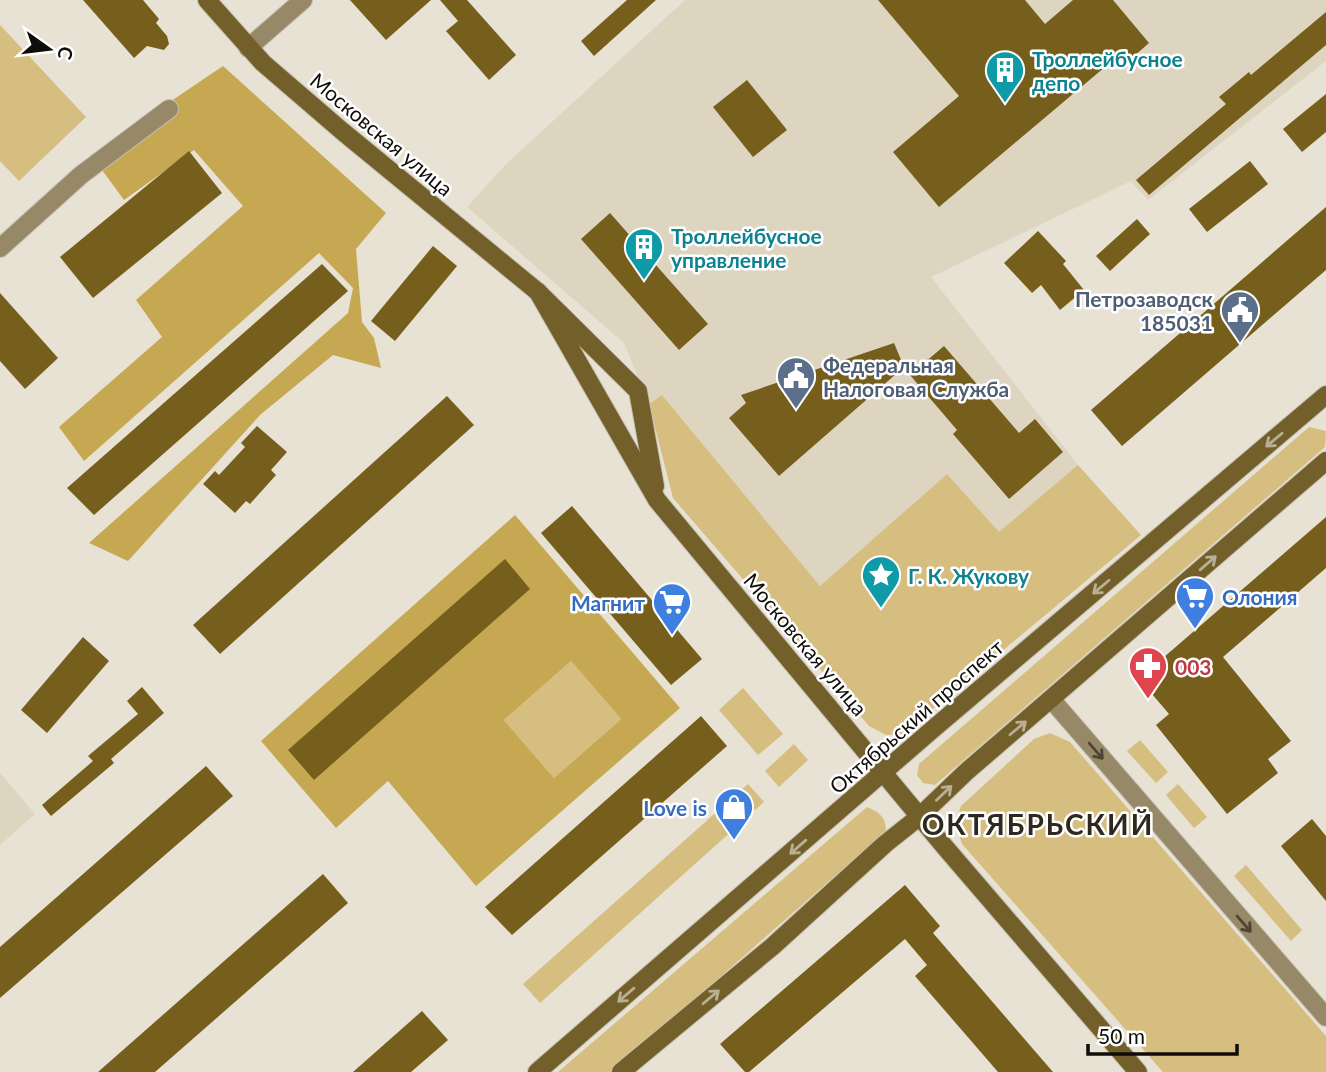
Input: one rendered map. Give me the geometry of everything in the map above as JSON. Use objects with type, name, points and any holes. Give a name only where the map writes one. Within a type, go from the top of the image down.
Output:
[{"type":"main road","name":"Московская улица","points":[[207,0],[248,48],[342,131],[538,292],[638,391],[657,500]]},
{"type":"main road","name":"Московская улица","points":[[538,292],[657,500],[919,817],[1139,1072]]},
{"type":"main road","name":"Октябрьский проспект","points":[[537,1072],[933,729],[1326,396]]},
{"type":"main road","points":[[621,1072],[773,946],[884,844],[919,817],[965,772],[1326,461]]},
{"type":"street","points":[[248,48],[303,0]]},
{"type":"street","points":[[0,248],[81,175],[169,109]]},
{"type":"street","points":[[1051,699],[1326,1017]]},
{"type":"shaded area","name":"Троллейбусное управление","points":[[685,0],[1326,0],[1326,61],[1148,200],[1131,181],[931,277],[1078,465],[999,533],[947,474],[820,586],[662,395],[649,404],[624,343],[467,207],[506,164]]},
{"type":"shaded area","points":[[0,25],[86,117],[19,181],[0,161]]},
{"type":"shaded area","points":[[223,66],[386,213],[356,249],[362,322],[374,338],[381,368],[333,355],[260,415],[128,561],[89,543],[348,313],[353,288],[319,253],[84,461],[59,427],[162,337],[136,300],[243,206],[194,150],[124,200],[91,155]]},
{"type":"shaded area","points":[[662,395],[820,586],[947,474],[999,532],[1078,465],[1141,535],[903,734],[886,735],[869,726],[673,498],[649,404]]},
{"type":"shaded area","points":[[1309,427],[1326,431],[1325,447],[935,785],[923,783],[917,775],[919,764]]},
{"type":"shaded area","points":[[515,515],[680,708],[476,886],[388,781],[336,828],[261,741]],"holes":[[[571,661],[621,719],[554,778],[504,720]]]},
{"type":"shaded area","points":[[571,661],[621,719],[554,778],[504,720]]},
{"type":"shaded area","points":[[743,688],[783,734],[758,755],[719,710]]},
{"type":"shaded area","points":[[1050,733],[1070,742],[1326,1036],[1326,1072],[1163,1072],[962,844],[955,823],[961,806],[1034,739]]},
{"type":"shaded area","points":[[1140,740],[1168,772],[1156,783],[1127,751]]},
{"type":"shaded area","points":[[794,744],[808,760],[779,787],[765,771]]},
{"type":"shaded area","points":[[0,773],[35,814],[0,845]]},
{"type":"shaded area","points":[[748,784],[764,802],[540,1003],[523,984]]},
{"type":"shaded area","points":[[1178,784],[1207,817],[1194,828],[1166,795]]},
{"type":"shaded area","points":[[867,807],[881,816],[886,831],[612,1072],[558,1072]]},
{"type":"shaded area","points":[[1246,865],[1302,930],[1291,941],[1234,876]]},
{"type":"building","points":[[83,0],[143,0],[159,19],[156,23],[167,36],[169,44],[164,50],[147,46],[134,58]]},
{"type":"building","points":[[350,0],[431,0],[386,40]]},
{"type":"building","points":[[440,0],[467,0],[516,55],[489,80],[446,31],[458,21]]},
{"type":"building","points":[[627,0],[656,0],[594,56],[581,41]]},
{"type":"building","name":"Троллейбусное депо","points":[[878,0],[1025,0],[1045,24],[1073,0],[1113,0],[1149,43],[1125,64],[1118,56],[939,207],[893,152],[959,96]]},
{"type":"building","points":[[1326,12],[1326,45],[1149,195],[1136,180],[1226,104],[1219,97],[1249,72],[1251,75]]},
{"type":"building","points":[[747,80],[787,130],[753,157],[713,107]]},
{"type":"building","points":[[1326,94],[1326,132],[1302,152],[1283,129]]},
{"type":"building","points":[[189,151],[222,193],[93,298],[60,257]]},
{"type":"building","points":[[1250,161],[1268,184],[1207,232],[1189,209]]},
{"type":"building","points":[[1326,207],[1326,270],[1122,446],[1091,410]]},
{"type":"building","name":"Троллейбусное управление","points":[[610,213],[708,324],[679,350],[581,239]]},
{"type":"building","points":[[1137,219],[1150,234],[1110,271],[1096,256]]},
{"type":"building","points":[[1038,231],[1066,261],[1063,264],[1084,290],[1060,310],[1041,285],[1032,293],[1004,263]]},
{"type":"building","points":[[433,246],[457,266],[395,341],[371,321]]},
{"type":"building","points":[[322,264],[348,291],[94,515],[67,488]]},
{"type":"building","points":[[0,293],[58,358],[25,389],[0,361]]},
{"type":"building","name":"Федеральная Налоговая Служба","points":[[894,343],[904,367],[779,476],[729,418],[746,403],[741,395]]},
{"type":"building","points":[[944,346],[1019,433],[1035,419],[1063,452],[1009,499],[953,434],[957,430],[910,375]]},
{"type":"building","points":[[447,396],[474,425],[220,654],[193,625]]},
{"type":"building","points":[[257,426],[287,452],[271,470],[276,475],[250,504],[246,501],[235,513],[203,484],[215,471],[219,475],[245,447],[241,443]]},
{"type":"building","points":[[572,506],[702,659],[671,685],[541,533]]},
{"type":"building","points":[[1326,517],[1326,568],[1223,657],[1291,741],[1268,759],[1278,773],[1227,814],[1156,725],[1169,714],[1152,694],[1155,691],[1145,680],[1159,667],[1156,664]]},
{"type":"building","points":[[505,559],[530,589],[314,780],[288,750]]},
{"type":"building","points":[[83,637],[109,661],[47,733],[21,710]]},
{"type":"building","points":[[142,687],[164,713],[111,759],[114,763],[51,816],[42,805],[93,761],[88,756],[138,714],[127,701]]},
{"type":"building","points":[[701,716],[727,746],[512,935],[485,907]]},
{"type":"building","points":[[206,766],[233,796],[0,998],[0,947]]},
{"type":"building","points":[[1312,819],[1326,836],[1326,901],[1281,846]]},
{"type":"building","points":[[323,874],[348,903],[155,1072],[98,1072]]},
{"type":"building","points":[[905,885],[940,926],[933,933],[1053,1072],[998,1072],[915,976],[927,965],[905,939],[749,1072],[745,1072],[720,1044]]},
{"type":"building","points":[[422,1011],[448,1040],[411,1072],[353,1072]]},
{"type":"place","name":"Троллейбусное депо","points":[[1005,104]]},
{"type":"place","name":"Троллейбусное управление","points":[[644,281]]},
{"type":"place","name":"Петрозаводск 185031","points":[[1240,344]]},
{"type":"place","name":"Федеральная Налоговая Служба","points":[[796,410]]},
{"type":"place","name":"Г. К. Жукову","points":[[881,609]]},
{"type":"place","name":"Олония","points":[[1195,630]]},
{"type":"place","name":"Магнит","points":[[672,636]]},
{"type":"place","name":"003","points":[[1148,700]]},
{"type":"place","name":"Love is","points":[[734,841]]},
{"type":"district","name":"ОКТЯБРЬСКИЙ","points":[[1038,824]]}]
